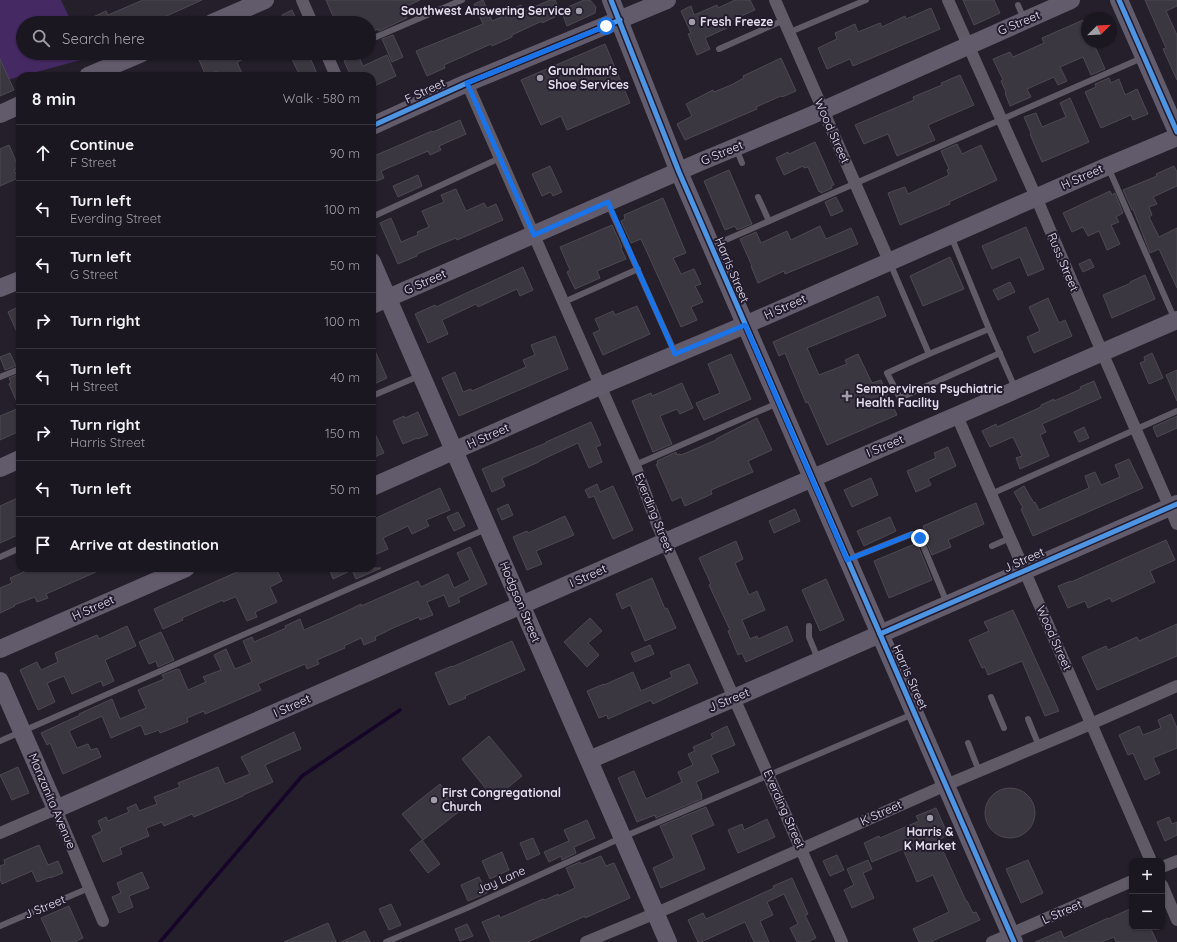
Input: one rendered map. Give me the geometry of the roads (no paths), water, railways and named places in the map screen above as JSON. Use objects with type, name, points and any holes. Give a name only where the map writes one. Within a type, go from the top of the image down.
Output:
[{"type":"street","points":[[228,16],[265,0]]},
{"type":"street","points":[[302,0],[309,16]]},
{"type":"street","name":"Harris Street","points":[[611,0],[679,172],[1012,938]]},
{"type":"street","name":"F Street","points":[[376,124],[467,83],[667,0]]},
{"type":"street","name":"Wood Street","points":[[776,0],[889,261]]},
{"type":"street","name":"Russ Street","points":[[948,0],[1036,197],[1136,429],[1173,506],[1177,524]]},
{"type":"street","name":"G Street","points":[[376,304],[679,172],[739,155],[823,110],[968,46],[1021,13],[1071,0]]},
{"type":"street","points":[[1119,0],[1177,132]]},
{"type":"street","points":[[97,72],[126,60]]},
{"type":"street","points":[[329,60],[334,72]]},
{"type":"street","name":"Everding Street","points":[[467,83],[635,464],[657,524],[842,942]]},
{"type":"street","points":[[0,114],[16,108]]},
{"type":"street","name":"H Street","points":[[376,485],[600,386],[745,325],[1036,197],[1177,137]]},
{"type":"street","name":"Hodgson Street","points":[[376,271],[668,942]]},
{"type":"street","points":[[0,288],[16,282]]},
{"type":"street","name":"I Street","points":[[0,833],[1176,320]]},
{"type":"street","name":"Wood Street","points":[[957,416],[1150,858]]},
{"type":"street","points":[[797,444],[807,455],[810,462],[822,466],[850,456],[862,457]]},
{"type":"street","points":[[0,468],[16,461]]},
{"type":"street","name":"J Street","points":[[588,760],[734,698],[1173,506]]},
{"type":"street","name":"H Street","points":[[0,649],[177,572]]},
{"type":"street","name":"Manzanita Avenue","points":[[0,681],[103,921]]},
{"type":"street","name":"K Street","points":[[586,942],[656,913],[801,848],[1092,724],[1177,686]]},
{"type":"street","points":[[1165,866],[1177,861]]},
{"type":"street","name":"L Street","points":[[992,942],[1012,938],[1129,882]]},
{"type":"street","points":[[1165,892],[1177,920]]},
{"type":"lane","points":[[376,37],[462,0]]},
{"type":"lane","points":[[790,32],[866,0]]},
{"type":"lane","points":[[719,49],[784,20]]},
{"type":"lane","points":[[711,246],[1144,57]]},
{"type":"lane","points":[[376,215],[500,158]]},
{"type":"lane","points":[[1108,166],[1176,320]]},
{"type":"lane","points":[[758,197],[769,221]]},
{"type":"lane","points":[[608,202],[675,354]]},
{"type":"lane","points":[[950,235],[1016,389]]},
{"type":"lane","points":[[889,261],[929,354]]},
{"type":"lane","points":[[564,302],[638,269]]},
{"type":"lane","points":[[989,329],[888,373],[900,398],[1000,353]]},
{"type":"lane","points":[[0,377],[16,371]]},
{"type":"lane","points":[[376,394],[421,375]]},
{"type":"lane","points":[[635,464],[779,403]]},
{"type":"lane","points":[[991,494],[1177,411]]},
{"type":"lane","points":[[0,741],[488,528]]},
{"type":"lane","points":[[847,560],[912,534],[920,538],[948,604]]},
{"type":"lane","points":[[992,546],[1010,538]]},
{"type":"lane","points":[[0,557],[16,550]]},
{"type":"lane","points":[[934,571],[941,568]]},
{"type":"lane","points":[[809,626],[809,637],[819,661]]},
{"type":"lane","points":[[991,697],[1004,728]]},
{"type":"lane","name":"Jay Lane","points":[[386,942],[467,908],[623,837],[915,713]]},
{"type":"lane","points":[[1028,719],[1039,746]]},
{"type":"lane","points":[[968,743],[979,771]]},
{"type":"lane","name":"J Street","points":[[0,926],[89,888]]},
{"type":"waterway","points":[[160,942],[302,776],[400,710]]},
{"type":"place","name":"Southwest Answering Service","points":[[579,11]]},
{"type":"place","name":"Fresh Freeze","points":[[692,22]]},
{"type":"place","name":"Grundman's Shoe Services","points":[[540,78]]},
{"type":"place","name":"Sempervirens Psychiatric Health Facility","points":[[847,396]]},
{"type":"place","name":"First Congregational Church","points":[[434,800]]},
{"type":"place","name":"Harris & K Market","points":[[930,818]]}]
